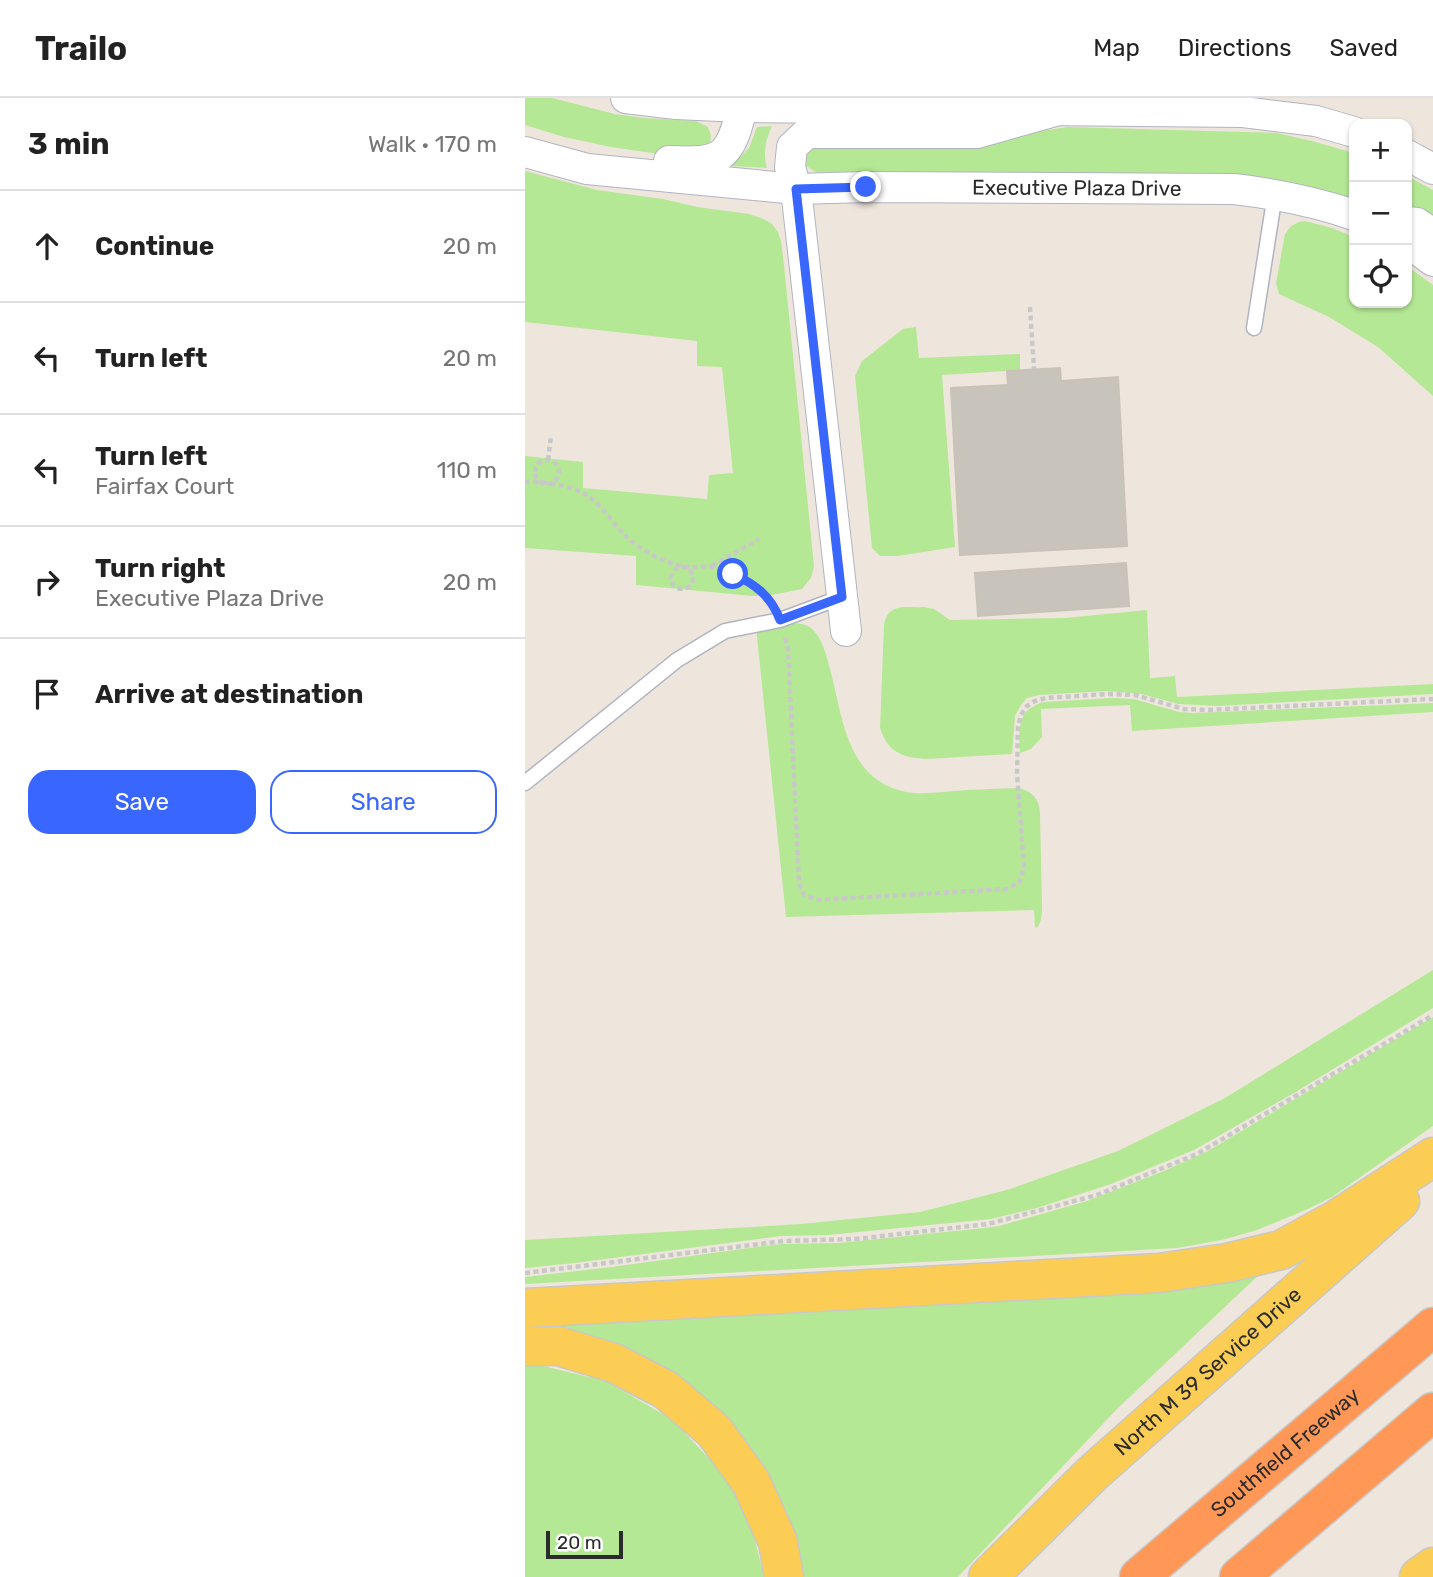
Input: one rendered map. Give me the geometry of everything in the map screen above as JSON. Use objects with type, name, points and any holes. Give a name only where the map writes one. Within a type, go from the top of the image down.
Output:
[{"type":"highway","name":"Southfield Freeway","points":[[1139,1577],[1433,1327]]},
{"type":"highway","points":[[1239,1577],[1433,1412]]},
{"type":"main road","points":[[525,1308],[1159,1273],[1227,1263],[1281,1250],[1336,1220],[1433,1157]]},
{"type":"main road","name":"North M 39 Service Drive","points":[[988,1577],[1093,1473],[1433,1172]]},
{"type":"main road","points":[[525,1346],[558,1346],[614,1363],[666,1390],[714,1431],[751,1482],[778,1542],[784,1577]]},
{"type":"main road","points":[[1419,1577],[1433,1567]]},
{"type":"street","points":[[626,98],[676,104],[1062,110],[1244,105],[1349,131]]},
{"type":"street","points":[[525,131],[610,154],[659,161],[691,162],[713,159],[724,153],[731,142],[743,103]]},
{"type":"street","points":[[846,631],[796,189],[790,167],[792,147],[807,133],[977,133],[1062,110]]},
{"type":"street","name":"Executive Plaza Drive","points":[[525,152],[587,169],[796,189],[1234,189],[1318,203],[1349,213]]},
{"type":"street","points":[[1412,158],[1433,169]]},
{"type":"street","points":[[1412,222],[1433,234]]},
{"type":"street","points":[[1411,245],[1433,261]]},
{"type":"lane","points":[[1254,328],[1275,194]]},
{"type":"lane","points":[[525,783],[677,660],[725,631],[780,620],[842,597]]},
{"type":"path","points":[[1030,307],[1034,369]]},
{"type":"path","points":[[548,460],[551,436]]},
{"type":"path","points":[[548,460],[556,464],[559,475],[554,482],[546,484],[539,481],[535,471],[541,461],[548,460]]},
{"type":"path","points":[[525,482],[565,486],[584,493],[600,506],[628,539],[645,551],[683,567],[692,572],[691,586],[681,590],[674,586],[670,579],[672,572],[678,567],[683,567],[712,566],[751,582],[776,609],[787,649],[799,883],[804,895],[818,900],[1006,889],[1019,883],[1024,868],[1017,775],[1018,727],[1021,715],[1027,706],[1035,701],[1108,694],[1135,695],[1184,709],[1207,710],[1433,699]]},
{"type":"path","points":[[712,566],[759,539]]},
{"type":"path","points":[[525,1273],[784,1241],[856,1239],[988,1224],[1097,1195],[1197,1154],[1433,1015]]},
{"type":"green space","points":[[525,98],[552,98],[615,114],[644,118],[696,121],[708,127],[710,145],[659,154],[564,137],[525,125]]},
{"type":"green space","points":[[772,126],[765,147],[767,168],[731,166],[749,148],[757,127]]},
{"type":"green space","points":[[1068,127],[1277,133],[1349,152],[1349,200],[1188,178],[816,172],[806,166],[802,155],[805,145],[979,140]]},
{"type":"green space","points":[[525,171],[597,190],[749,214],[771,223],[778,232],[784,265],[814,566],[811,578],[802,589],[753,596],[636,585],[636,556],[525,548],[525,456],[583,462],[583,488],[707,499],[709,475],[733,473],[722,367],[697,366],[697,341],[525,322]]},
{"type":"green space","points":[[1412,179],[1433,190],[1433,230],[1412,218]]},
{"type":"green space","points":[[1305,221],[1349,235],[1349,308],[1412,308],[1412,270],[1433,285],[1433,396],[1378,347],[1329,317],[1279,294],[1276,283],[1285,234],[1291,226]]},
{"type":"green space","points":[[916,327],[919,358],[1020,354],[1020,370],[942,375],[955,547],[898,556],[880,556],[872,548],[855,376],[862,361],[903,329]]},
{"type":"green space","points":[[894,609],[934,609],[950,620],[1065,618],[1147,610],[1150,678],[1175,676],[1177,697],[1433,684],[1433,694],[1218,706],[1178,704],[1142,694],[1107,691],[1039,695],[1027,698],[1015,716],[1012,754],[917,758],[902,755],[891,748],[880,728],[884,625],[889,613]]},
{"type":"green space","points":[[794,623],[811,628],[822,643],[850,744],[871,774],[886,785],[912,793],[1018,788],[1034,796],[1040,813],[1042,911],[1037,928],[1034,910],[786,917],[756,627]]},
{"type":"green space","points":[[1134,699],[1179,712],[1193,713],[1433,703],[1433,712],[1132,731],[1130,705],[1041,709],[1042,737],[1031,749],[1020,753],[1021,721],[1035,705],[1044,702]]},
{"type":"green space","points":[[1433,970],[1433,1008],[1194,1150],[1111,1184],[1037,1208],[991,1219],[828,1235],[781,1236],[525,1268],[525,1240],[801,1224],[920,1212],[1007,1190],[1118,1151],[1225,1098]]},
{"type":"green space","points":[[1433,1017],[1433,1126],[1332,1197],[1257,1230],[1177,1248],[525,1284],[525,1277],[763,1246],[839,1243],[999,1226],[1087,1201],[1208,1151]]},
{"type":"green space","points":[[1264,1270],[1118,1408],[958,1577],[797,1577],[753,1463],[529,1332],[525,1317]]},
{"type":"green space","points":[[525,1365],[539,1365],[606,1381],[673,1420],[727,1478],[754,1536],[764,1577],[525,1577]]},
{"type":"building","points":[[1060,368],[1061,381],[1118,377],[1127,546],[960,555],[951,388],[1008,385],[1007,371]]},
{"type":"building","points":[[1126,563],[1129,606],[978,616],[975,573]]},
{"type":"route","points":[[733,574],[751,582],[764,593],[776,609],[780,620],[842,597],[796,189],[866,187]]}]
